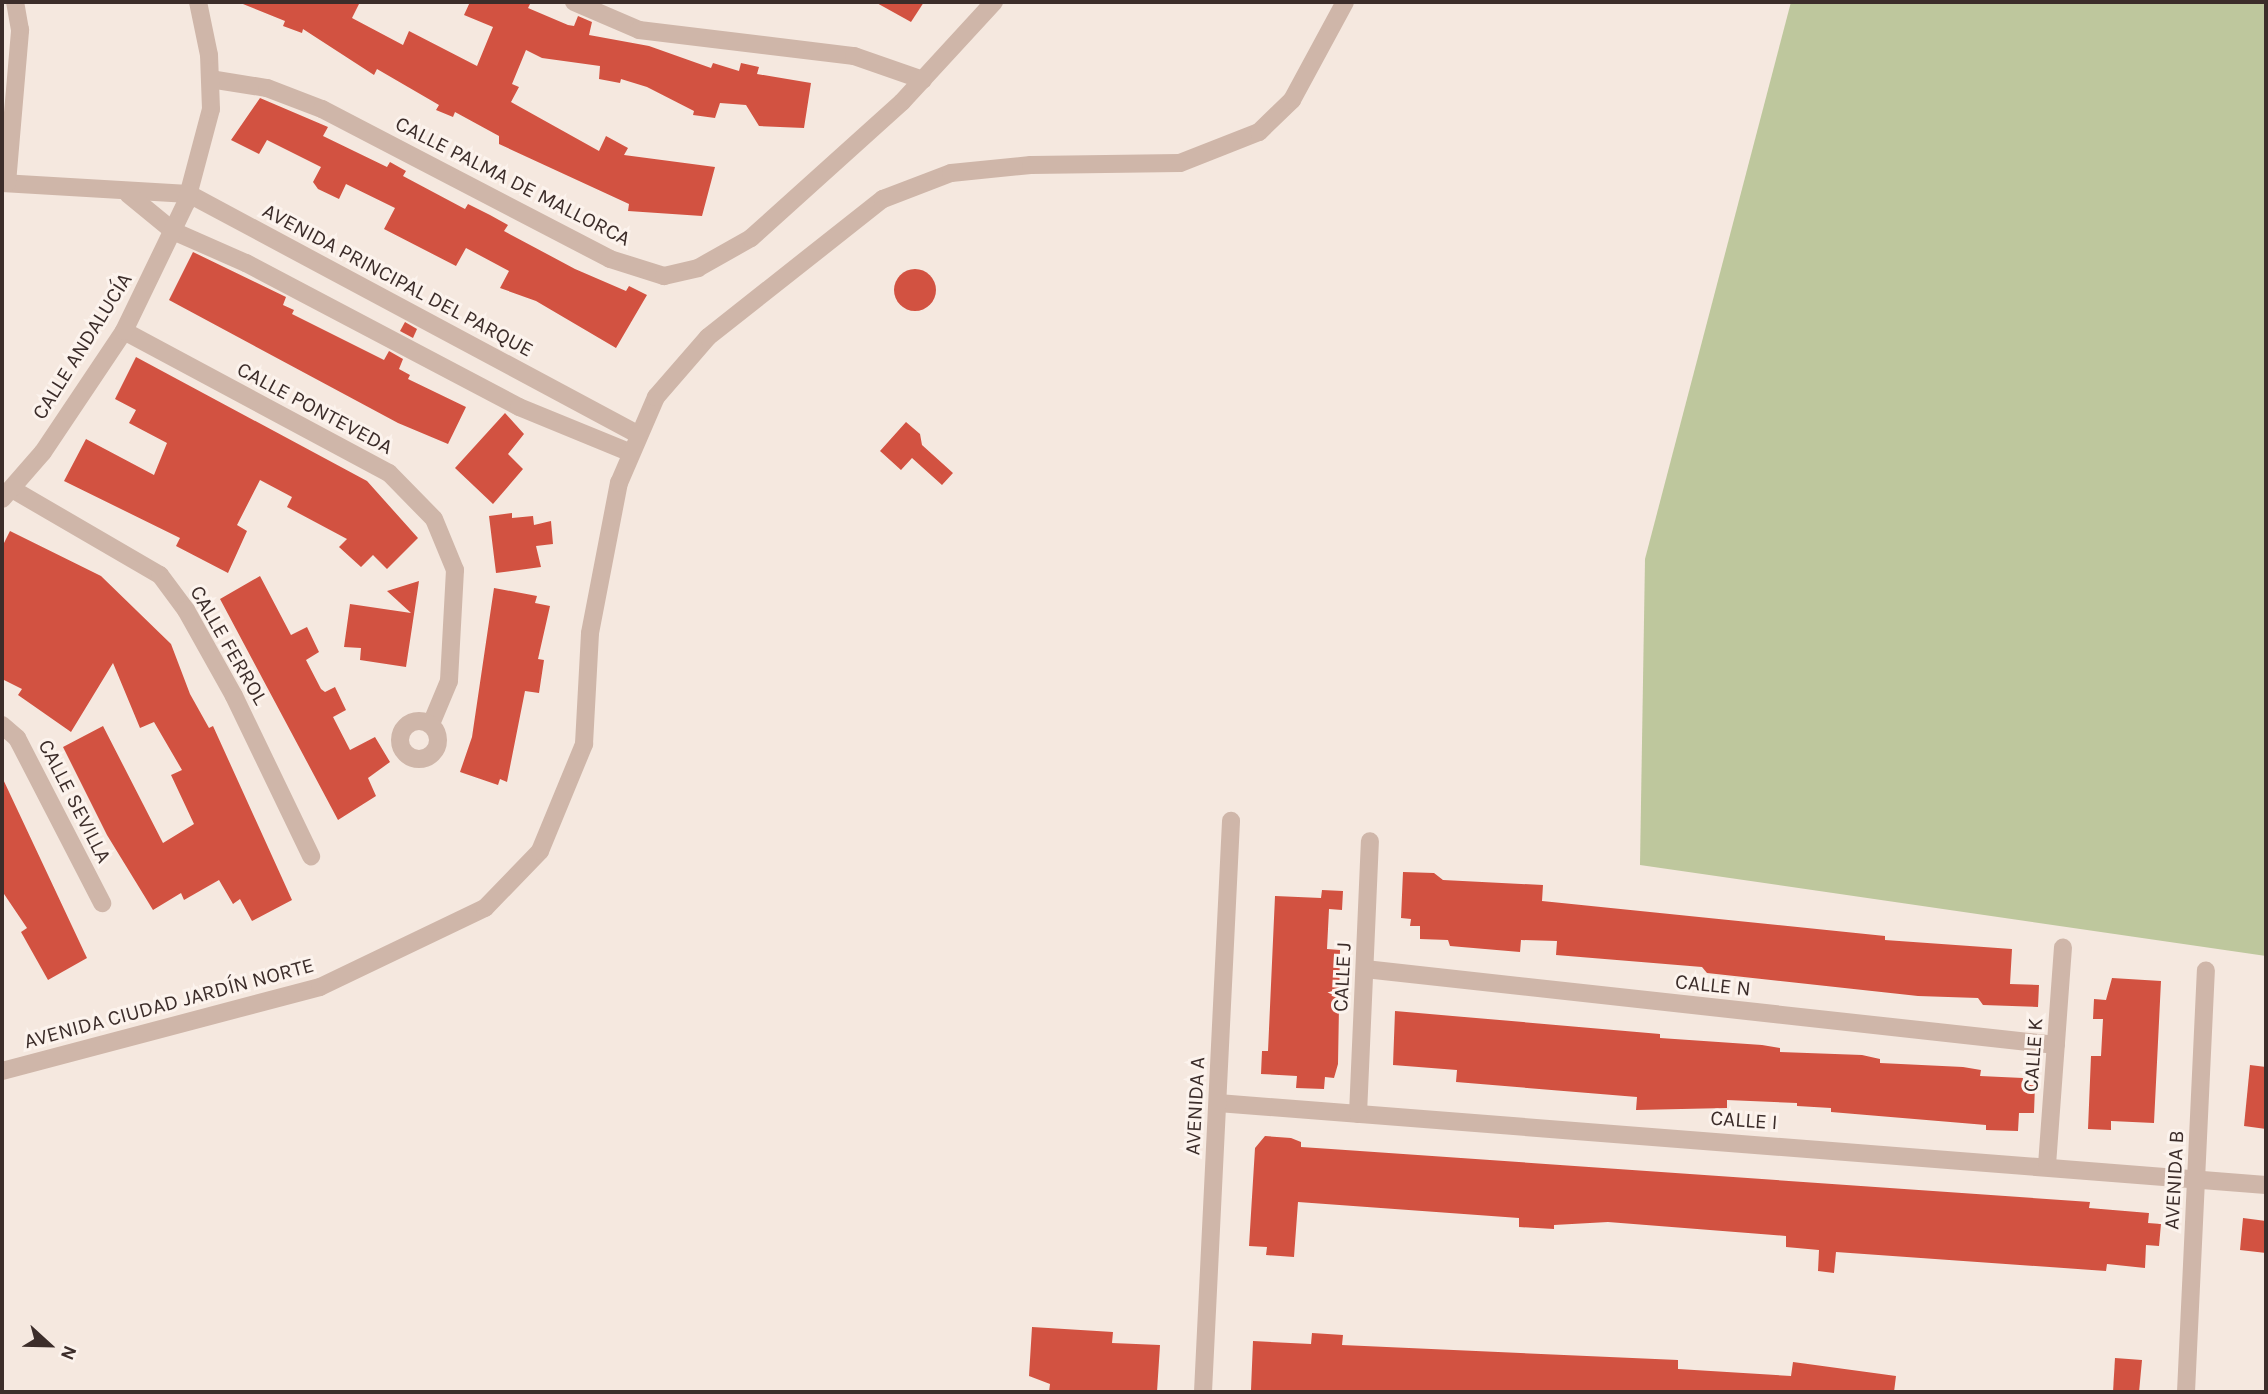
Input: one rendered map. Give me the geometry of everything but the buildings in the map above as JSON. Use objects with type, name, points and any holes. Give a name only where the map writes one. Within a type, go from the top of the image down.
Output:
[{"type":"street","points":[[4,183],[20,30],[15,2]]},
{"type":"street","name":"CALLE ANDALUCÍA","points":[[7,494],[43,452],[124,331],[188,194],[211,109],[210,79],[198,2]]},
{"type":"street","points":[[574,2],[639,30],[854,56],[923,80]]},
{"type":"street","name":"CALLE PALMA DE MALLORCA","points":[[210,79],[267,88],[322,109],[610,259],[664,276],[698,268],[751,238],[923,80],[994,2]]},
{"type":"street","name":"AVENIDA CIUDAD JARDÍN NORTE","points":[[2,1071],[320,987],[485,908],[540,851],[584,744],[590,633],[619,483],[656,397],[708,337],[883,199],[951,173],[1031,165],[1180,163],[1259,132],[1292,100],[1345,2]]},
{"type":"street","name":"AVENIDA PRINCIPAL DEL PARQUE","points":[[4,183],[128,194],[188,194],[639,435]]},
{"type":"street","points":[[128,194],[173,231],[246,263],[519,407],[631,453]]},
{"type":"street","name":"CALLE PONTEVEDA","points":[[124,331],[389,473],[434,519],[455,570],[449,681],[431,724]]},
{"type":"street","name":"CALLE FERROL","points":[[7,494],[160,575],[186,610],[234,696],[311,856]]},
{"type":"street","name":"CALLE SEVILLA","points":[[2,725],[17,738],[102,903]]},
{"type":"street","name":"AVENIDA A","points":[[1203,1392],[1231,821]]},
{"type":"street","name":"CALLE J","points":[[1358,1114],[1370,841]]},
{"type":"street","name":"CALLE K","points":[[2047,1164],[2063,948]]},
{"type":"street","name":"CALLE N","points":[[1365,969],[2056,1045]]},
{"type":"street","name":"AVENIDA B","points":[[2186,1392],[2206,970]]},
{"type":"street","name":"CALLE I","points":[[1219,1103],[2047,1164],[2266,1185]]},
{"type":"green space","points":[[1791,2],[2266,2],[2266,956],[1640,865],[1645,559]]}]
